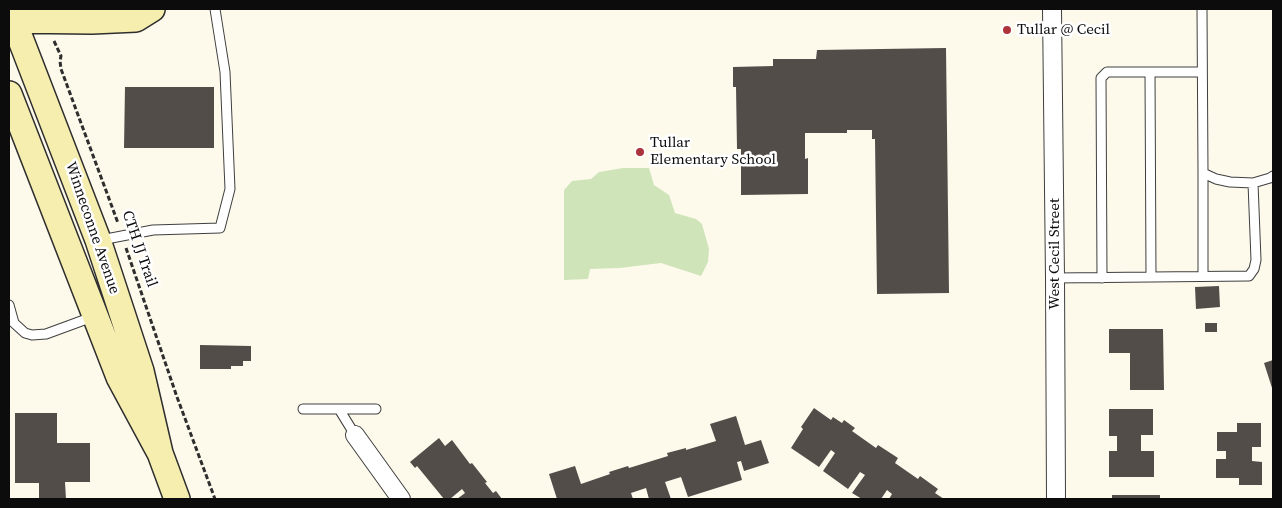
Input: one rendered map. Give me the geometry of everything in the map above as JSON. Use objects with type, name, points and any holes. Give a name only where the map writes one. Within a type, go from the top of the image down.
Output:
[{"type":"main road","points":[[10,16],[44,20],[92,21],[136,19],[152,9]]},
{"type":"main road","name":"Winneconne Avenue","points":[[10,16],[98,240],[141,371],[160,453],[177,499]]},
{"type":"main road","name":"Winneconne Avenue","points":[[9,94],[118,377],[160,453]]},
{"type":"street","name":"West Cecil Street","points":[[1052,9],[1056,499]]},
{"type":"street","points":[[355,435],[401,499]]},
{"type":"lane","points":[[98,240],[153,230],[220,228],[230,189],[226,72],[215,9]]},
{"type":"lane","points":[[1202,9],[1203,276]]},
{"type":"lane","points":[[1102,278],[1101,78],[1107,72],[1202,72]]},
{"type":"lane","points":[[1150,72],[1151,277]]},
{"type":"lane","points":[[1203,173],[1216,179],[1230,182],[1253,182],[1273,176]]},
{"type":"lane","points":[[1055,278],[1249,276],[1254,269],[1256,260],[1253,182]]},
{"type":"lane","points":[[9,305],[11,318],[14,323],[25,333],[37,335],[95,316]]},
{"type":"lane","points":[[339,408],[355,435]]},
{"type":"lane","points":[[303,409],[376,409]]},
{"type":"path","name":"CTH JJ Trail","points":[[44,20],[61,56],[61,69],[215,499]]},
{"type":"green space","points":[[623,168],[649,168],[654,185],[669,195],[675,213],[696,219],[702,224],[709,249],[708,262],[701,276],[661,263],[620,268],[590,269],[588,279],[564,280],[564,190],[572,181],[591,179],[599,172]]},
{"type":"building","points":[[946,48],[949,293],[877,294],[875,139],[872,139],[872,130],[847,130],[847,133],[805,133],[805,159],[808,158],[808,194],[741,195],[741,149],[737,149],[736,87],[733,87],[733,67],[773,66],[773,59],[816,59],[817,50]]},
{"type":"building","points":[[125,87],[214,87],[214,148],[124,148]]},
{"type":"building","points":[[1219,286],[1220,307],[1196,309],[1195,287]]},
{"type":"building","points":[[1205,323],[1217,323],[1217,332],[1205,332]]},
{"type":"building","points":[[1109,329],[1163,329],[1164,390],[1130,390],[1130,353],[1109,353]]},
{"type":"building","points":[[200,345],[251,346],[251,361],[243,361],[243,366],[231,366],[231,369],[200,369]]},
{"type":"building","points":[[1273,360],[1273,391],[1264,363]]},
{"type":"building","points":[[814,408],[831,420],[833,417],[842,423],[844,420],[855,428],[852,431],[876,448],[878,445],[898,458],[895,463],[918,479],[920,476],[938,489],[935,493],[944,499],[889,499],[892,494],[887,490],[881,499],[862,499],[852,493],[865,475],[860,472],[848,489],[823,471],[835,453],[831,450],[819,467],[791,448],[803,429],[801,427]]},
{"type":"building","points":[[1109,409],[1153,409],[1153,435],[1141,435],[1141,451],[1154,451],[1154,477],[1109,477],[1109,451],[1117,451],[1117,436],[1109,436]]},
{"type":"building","points":[[15,413],[57,413],[57,443],[90,443],[90,482],[65,482],[66,499],[39,499],[39,483],[15,483]]},
{"type":"building","points":[[736,416],[745,445],[761,440],[769,463],[744,471],[741,461],[737,462],[742,480],[688,497],[681,477],[665,482],[671,499],[649,499],[646,488],[631,493],[633,499],[557,499],[549,474],[575,466],[581,484],[610,474],[609,472],[668,456],[667,453],[686,448],[686,450],[716,441],[710,424]]},
{"type":"building","points":[[1237,423],[1261,423],[1261,447],[1252,447],[1252,461],[1262,462],[1262,485],[1239,485],[1239,478],[1216,478],[1216,459],[1226,459],[1226,451],[1217,451],[1217,432],[1237,432]]},
{"type":"building","points":[[439,438],[445,446],[452,440],[470,464],[472,463],[487,482],[485,483],[493,493],[496,491],[502,499],[457,499],[465,493],[462,489],[450,499],[444,499],[417,466],[415,468],[410,462]]},
{"type":"building","points":[[1112,495],[1160,495],[1160,499],[1112,499]]},
{"type":"place","name":"Tullar @ Cecil","points":[[1007,30]]},
{"type":"place","name":"Tullar Elementary School","points":[[640,152]]}]
